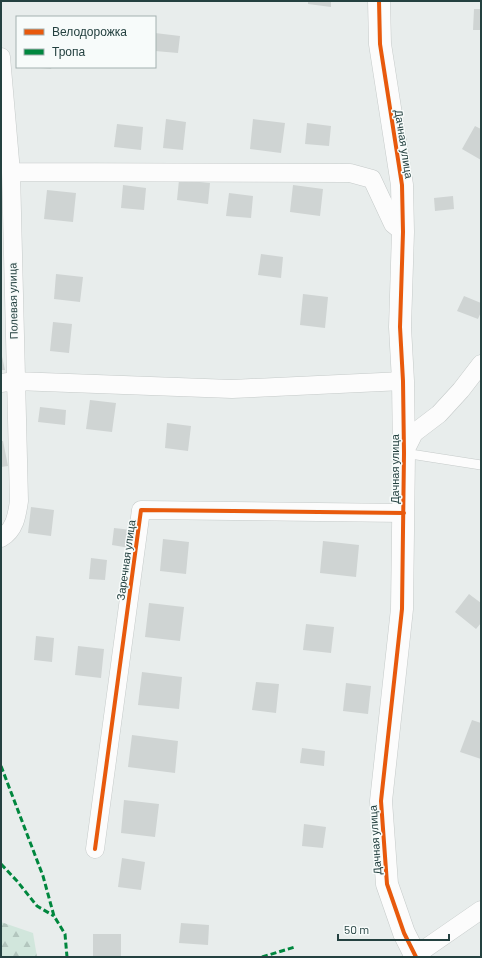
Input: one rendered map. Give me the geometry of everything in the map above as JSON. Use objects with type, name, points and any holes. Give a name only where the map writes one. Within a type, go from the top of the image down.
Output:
[{"type":"street","name":"Дачная улица","points":[[379,1],[380,44],[402,185],[400,327],[403,381],[404,452],[402,609],[381,801],[387,884],[404,933],[416,956]]},
{"type":"street","name":"Полевая улица","points":[[1,57],[11,172],[8,382],[19,500],[16,520],[7,535],[1,538]]},
{"type":"street","points":[[11,172],[350,173],[372,179],[393,224],[402,232]]},
{"type":"street","points":[[404,452],[414,433],[439,414],[461,390],[481,364]]},
{"type":"street","points":[[8,382],[232,389],[403,381]]},
{"type":"street","name":"Заречная улица","points":[[95,848],[141,510],[404,513]]},
{"type":"street","points":[[416,956],[481,910]]},
{"type":"lane","points":[[404,452],[481,465]]},
{"type":"green space","points":[[1,922],[33,933],[37,957],[1,957]]},
{"type":"building","points":[[308,1],[331,1],[331,7],[308,4]]},
{"type":"building","points":[[474,9],[481,9],[481,30],[473,30]]},
{"type":"building","points":[[156,33],[180,36],[178,53],[156,51]]},
{"type":"building","points":[[166,119],[186,122],[183,150],[163,148]]},
{"type":"building","points":[[253,119],[285,123],[281,153],[250,149]]},
{"type":"building","points":[[307,123],[331,126],[329,146],[305,144]]},
{"type":"building","points":[[117,124],[143,127],[141,150],[114,147]]},
{"type":"building","points":[[475,126],[481,129],[481,160],[462,149]]},
{"type":"building","points":[[179,180],[210,183],[208,204],[177,200]]},
{"type":"building","points":[[123,185],[146,188],[144,210],[121,208]]},
{"type":"building","points":[[293,185],[323,189],[320,216],[290,212]]},
{"type":"building","points":[[47,190],[76,193],[73,222],[44,219]]},
{"type":"building","points":[[229,193],[253,196],[251,218],[226,216]]},
{"type":"building","points":[[453,196],[454,209],[435,211],[434,198]]},
{"type":"building","points":[[261,254],[283,257],[281,278],[258,275]]},
{"type":"building","points":[[56,274],[83,277],[80,302],[54,299]]},
{"type":"building","points":[[303,294],[328,297],[325,328],[300,325]]},
{"type":"building","points":[[464,296],[481,303],[481,312],[478,319],[457,311]]},
{"type":"building","points":[[53,322],[72,324],[69,353],[50,351]]},
{"type":"building","points":[[1,352],[5,370],[1,370]]},
{"type":"building","points":[[90,400],[116,403],[112,432],[86,429]]},
{"type":"building","points":[[40,407],[66,410],[65,425],[38,422]]},
{"type":"building","points":[[167,423],[191,426],[188,451],[165,448]]},
{"type":"building","points":[[1,441],[3,441],[8,466],[1,467]]},
{"type":"building","points":[[31,507],[54,510],[51,536],[28,533]]},
{"type":"building","points":[[114,528],[132,530],[130,548],[112,545]]},
{"type":"building","points":[[163,539],[189,542],[186,574],[160,571]]},
{"type":"building","points":[[323,541],[359,545],[356,577],[320,573]]},
{"type":"building","points":[[91,558],[107,560],[105,580],[89,579]]},
{"type":"building","points":[[469,594],[481,603],[481,623],[476,629],[455,612]]},
{"type":"building","points":[[149,603],[184,607],[180,641],[145,637]]},
{"type":"building","points":[[306,624],[334,627],[331,653],[303,650]]},
{"type":"building","points":[[36,636],[54,638],[52,662],[34,660]]},
{"type":"building","points":[[78,646],[104,649],[101,678],[75,675]]},
{"type":"building","points":[[142,672],[182,677],[179,709],[138,705]]},
{"type":"building","points":[[256,682],[279,684],[276,713],[252,710]]},
{"type":"building","points":[[346,683],[371,686],[368,714],[343,711]]},
{"type":"building","points":[[472,720],[481,723],[481,759],[460,752]]},
{"type":"building","points":[[132,735],[178,741],[175,773],[128,767]]},
{"type":"building","points":[[302,748],[325,751],[324,766],[300,763]]},
{"type":"building","points":[[124,800],[159,804],[155,837],[121,833]]},
{"type":"building","points":[[304,824],[326,827],[323,848],[302,846]]},
{"type":"building","points":[[122,858],[145,862],[141,890],[118,887]]},
{"type":"building","points":[[181,923],[209,925],[208,945],[179,943]]},
{"type":"building","points":[[93,934],[121,934],[121,957],[93,957]]},
{"type":"marked path","points":[[1,766],[43,876],[54,916],[65,934],[67,957]]},
{"type":"marked path","points":[[1,864],[37,906],[54,916]]},
{"type":"marked path","points":[[262,957],[295,947]]},
{"type":"cycle path","points":[[379,1],[380,44],[402,185],[403,232],[400,327],[403,381],[404,453],[402,609],[381,801],[387,884],[404,933],[416,957]]},
{"type":"cycle path","points":[[95,849],[141,510],[404,513]]}]
